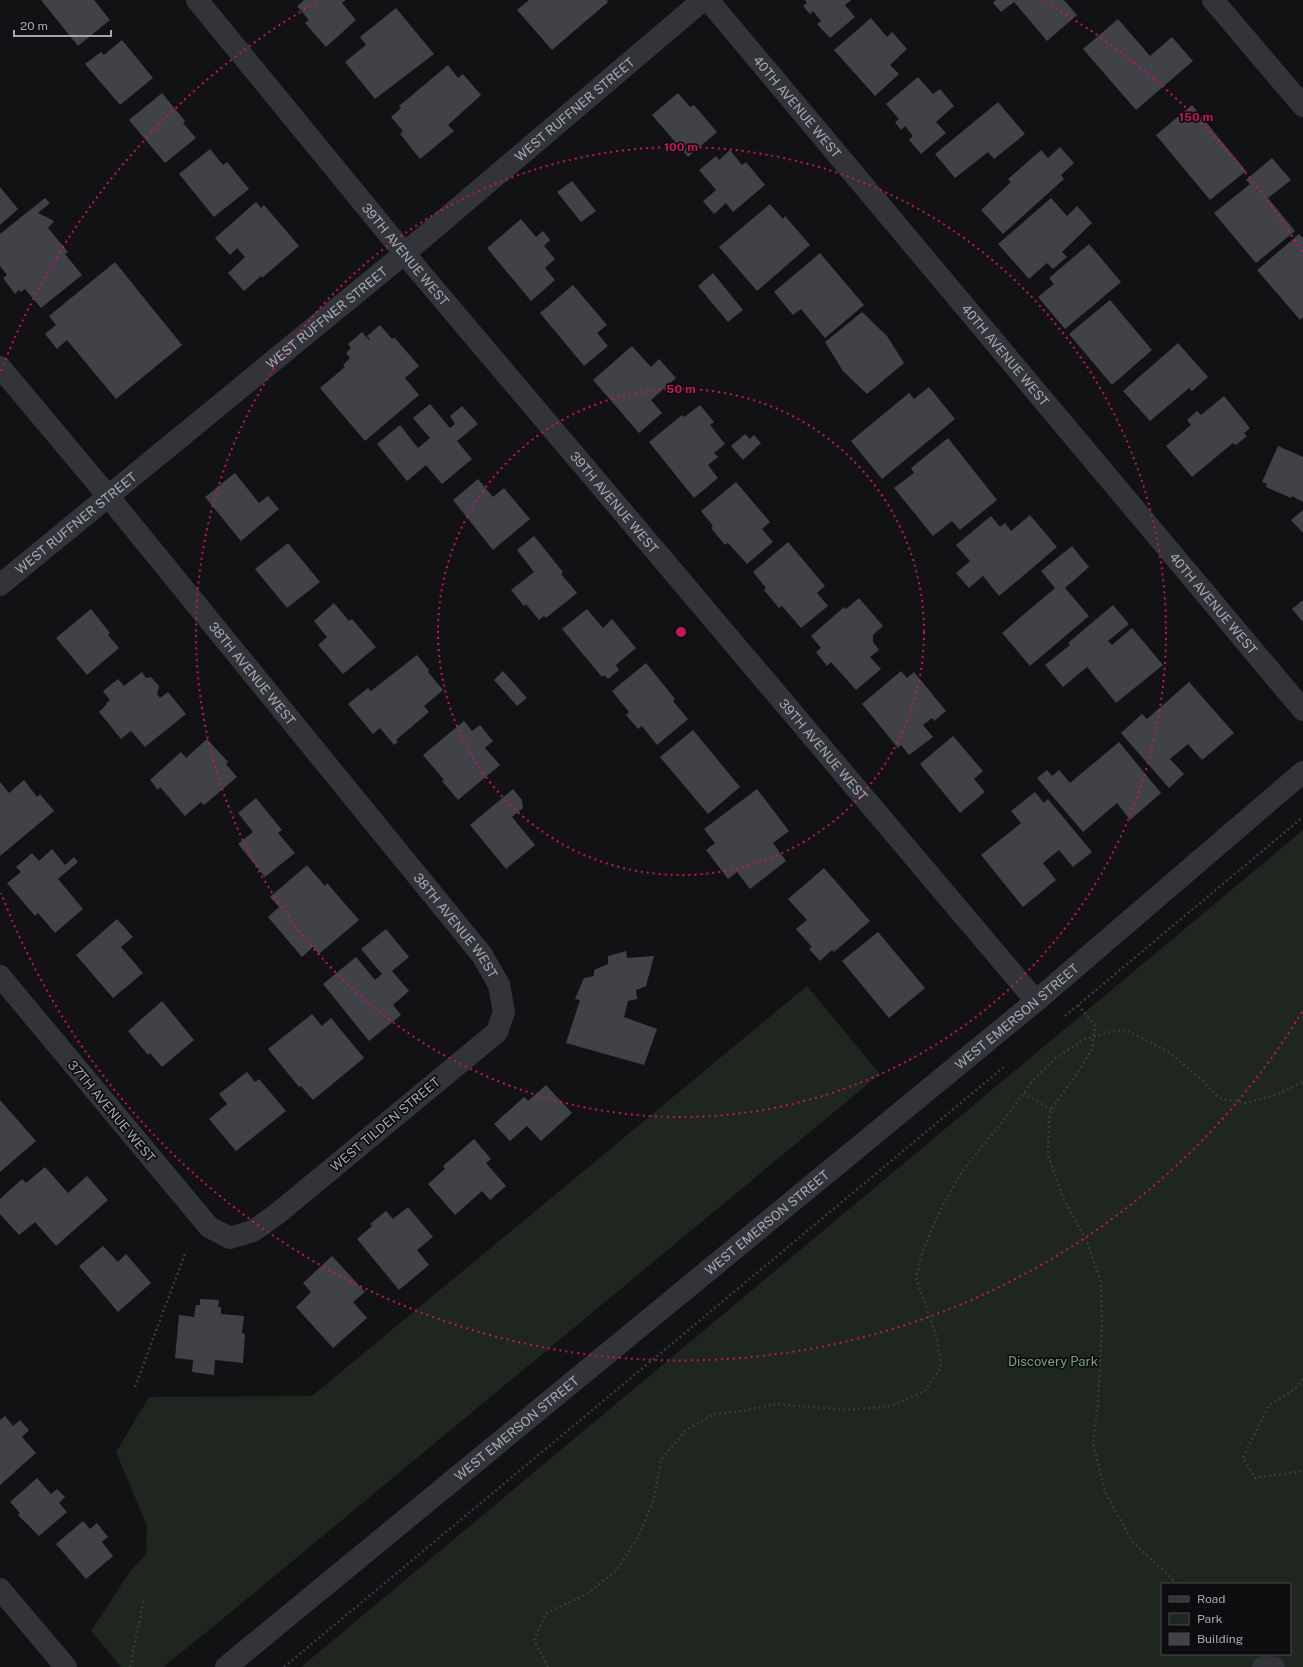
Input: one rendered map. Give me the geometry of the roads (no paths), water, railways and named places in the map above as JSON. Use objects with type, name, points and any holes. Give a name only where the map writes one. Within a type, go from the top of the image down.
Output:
[{"type":"street","name":"39TH AVENUE WEST","points":[[196,0],[405,253],[1036,1001]]},
{"type":"street","name":"WEST RUFFNER STREET","points":[[0,585],[405,253],[704,0]]},
{"type":"street","name":"40TH AVENUE WEST","points":[[708,0],[1303,710]]},
{"type":"street","points":[[1213,0],[1303,106]]},
{"type":"street","name":"38TH AVENUE WEST","points":[[0,367],[108,496],[482,955],[499,985]]},
{"type":"street","name":"WEST EMERSON STREET","points":[[226,1667],[1036,1001],[1303,772]]},
{"type":"street","name":"37TH AVENUE WEST","points":[[0,976],[209,1226],[230,1238]]},
{"type":"street","name":"WEST TILDEN STREET","points":[[230,1238],[253,1231],[276,1214],[496,1032],[504,1012],[499,985]]},
{"type":"street","points":[[0,1589],[66,1667]]},
{"type":"park label","name":"Discovery Park","points":[[1053,1361]]}]
